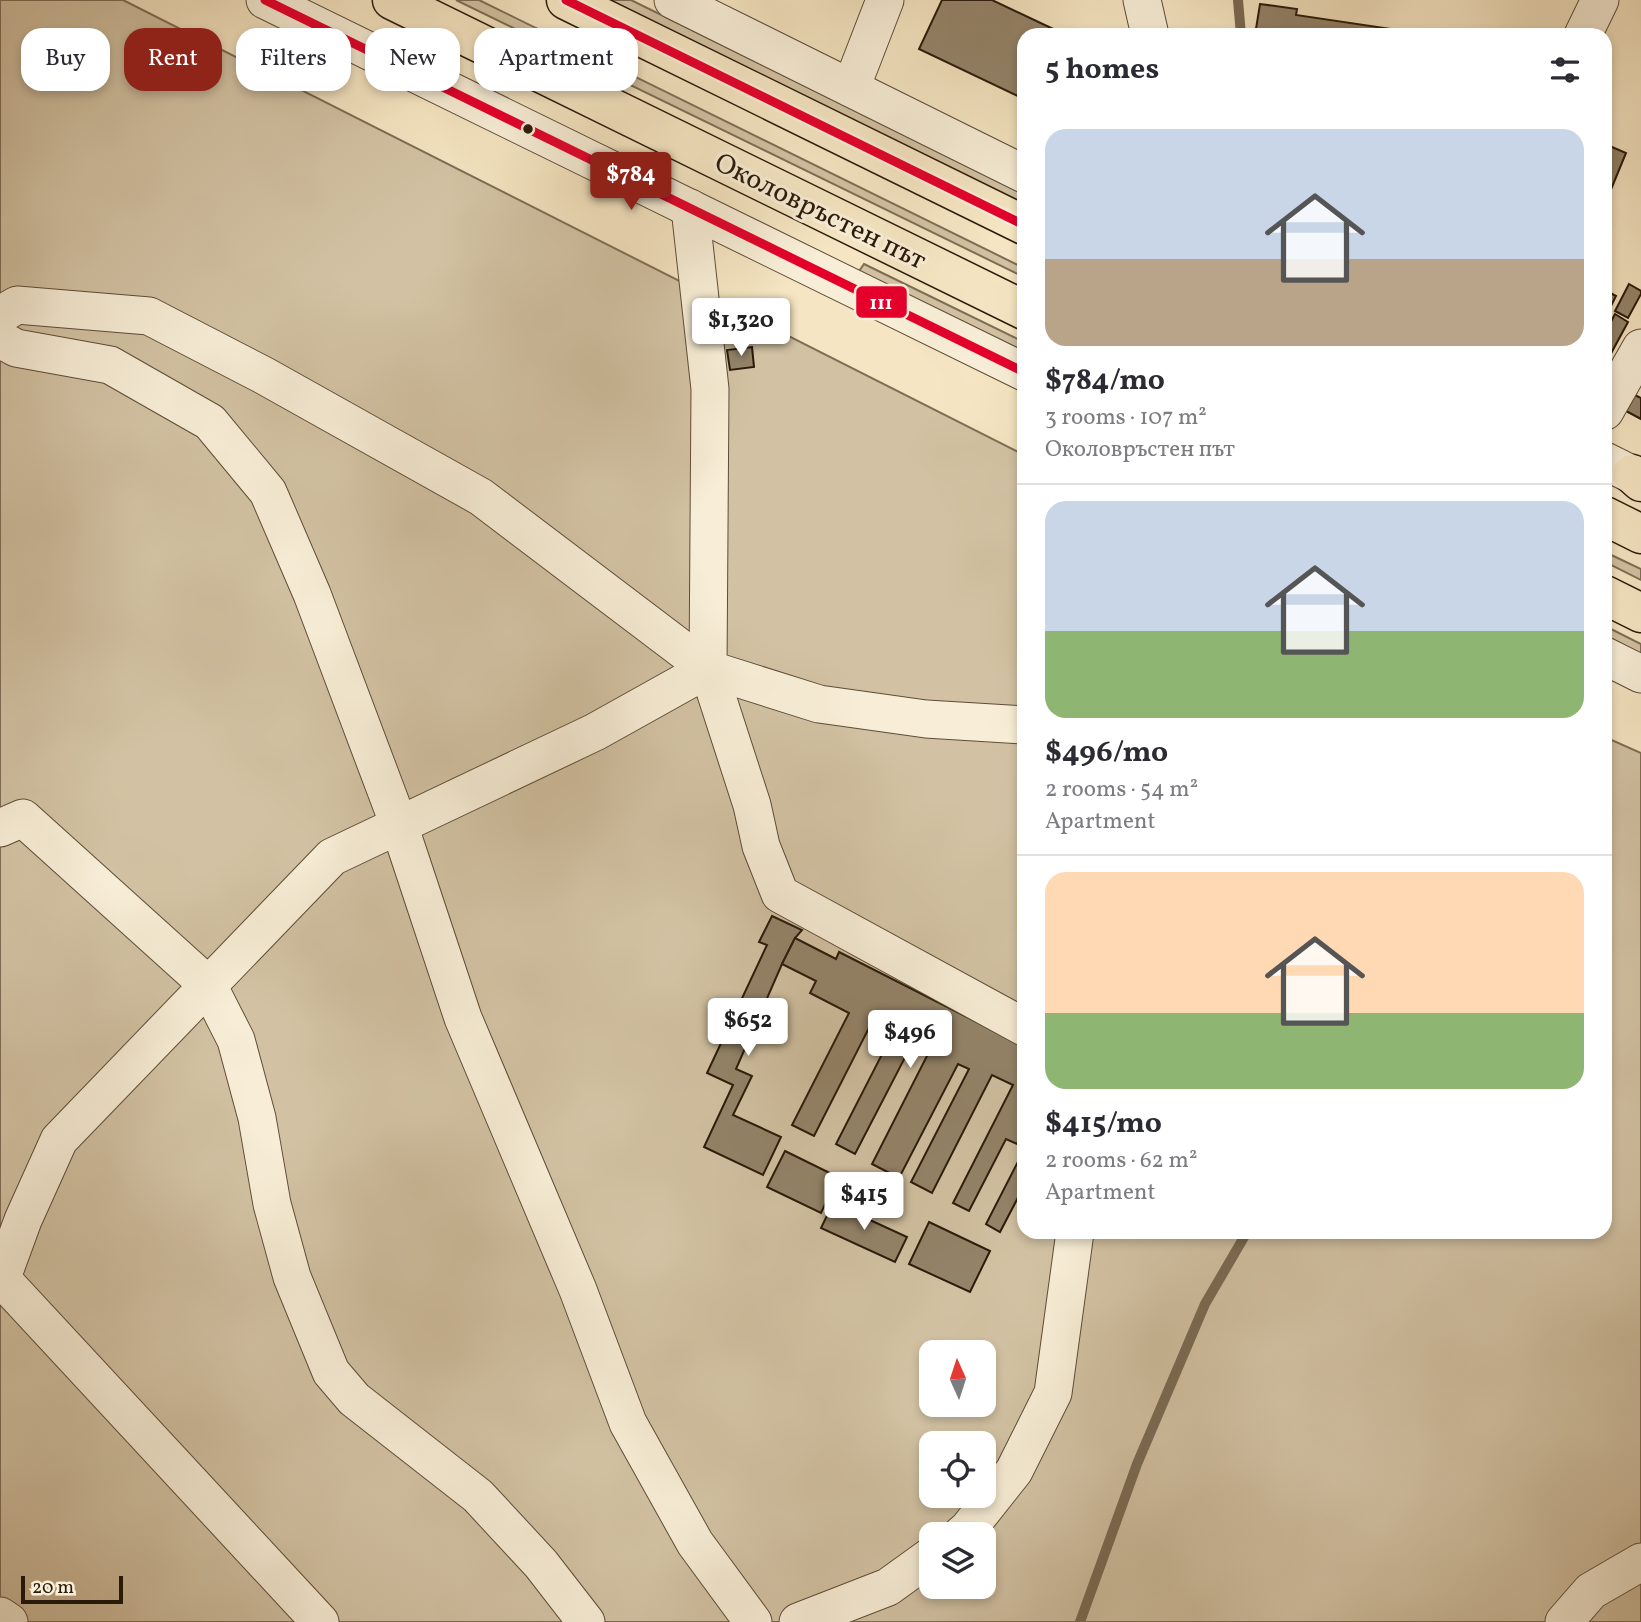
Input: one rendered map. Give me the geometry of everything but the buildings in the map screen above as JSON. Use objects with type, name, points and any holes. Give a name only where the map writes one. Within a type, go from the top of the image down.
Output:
[{"type":"highway","name":"Околовръстен път","points":[[392,0],[1017,307]]},
{"type":"highway","points":[[566,0],[1017,222]]},
{"type":"highway","points":[[1612,520],[1641,534]]},
{"type":"highway","points":[[1612,598],[1641,613]]},
{"type":"street","points":[[264,0],[1017,369]]},
{"type":"street","points":[[673,0],[1017,171]]},
{"type":"street","points":[[850,88],[885,0]]},
{"type":"street","points":[[1142,0],[1148,28]]},
{"type":"street","points":[[1586,28],[1600,0]]},
{"type":"street","points":[[690,208],[710,390],[708,669],[752,805],[761,846],[780,894],[1017,1023]]},
{"type":"street","points":[[0,315],[17,305],[149,316],[263,374],[481,497],[708,669],[819,704],[926,719],[1017,725]]},
{"type":"street","points":[[0,339],[16,348],[110,365],[210,422],[268,492],[312,594],[399,825],[463,1018],[578,1290],[628,1423],[695,1543],[753,1622]]},
{"type":"street","points":[[1612,399],[1641,348]]},
{"type":"street","points":[[1612,660],[1641,674]]},
{"type":"street","points":[[320,1622],[0,1280],[23,1220],[59,1140],[332,857],[595,732],[708,669]]},
{"type":"street","points":[[0,828],[23,818],[208,985],[236,1040],[257,1118],[272,1204],[292,1277],[331,1371],[354,1399],[478,1496],[541,1564],[586,1622]]},
{"type":"street","points":[[974,1522],[1014,1471],[1053,1393],[1074,1239]]},
{"type":"street","points":[[1564,1622],[1591,1591],[1641,1562]]},
{"type":"street","points":[[798,1622],[888,1587],[919,1565]]},
{"type":"street","points":[[0,1616],[9,1622]]},
{"type":"shaded area","points":[[0,0],[123,0],[178,28],[124,28],[124,91],[222,91],[222,50],[236,57],[236,91],[303,91],[1017,451],[1017,1239],[1612,1239],[1612,740],[1641,753],[1641,1622],[0,1622]]},
{"type":"shaded area","points":[[456,0],[479,0],[536,28],[513,28]]},
{"type":"shaded area","points":[[605,0],[631,0],[1017,190],[1017,202]]},
{"type":"shaded area","points":[[638,78],[1017,265],[1017,274],[638,89]]},
{"type":"shaded area","points":[[864,264],[1017,339],[1017,357],[855,277]]},
{"type":"shaded area","points":[[1612,555],[1641,569],[1641,580],[1612,566]]},
{"type":"shaded area","points":[[1612,630],[1641,644],[1641,661],[1612,646]]},
{"type":"waterway","points":[[1238,0],[1240,28]]},
{"type":"waterway","points":[[1080,1622],[1137,1464],[1205,1304],[1243,1239]]},
{"type":"transit line","name":"111","points":[[265,0],[1017,369]]},
{"type":"transit line","name":"111","points":[[566,0],[1017,222]]}]
